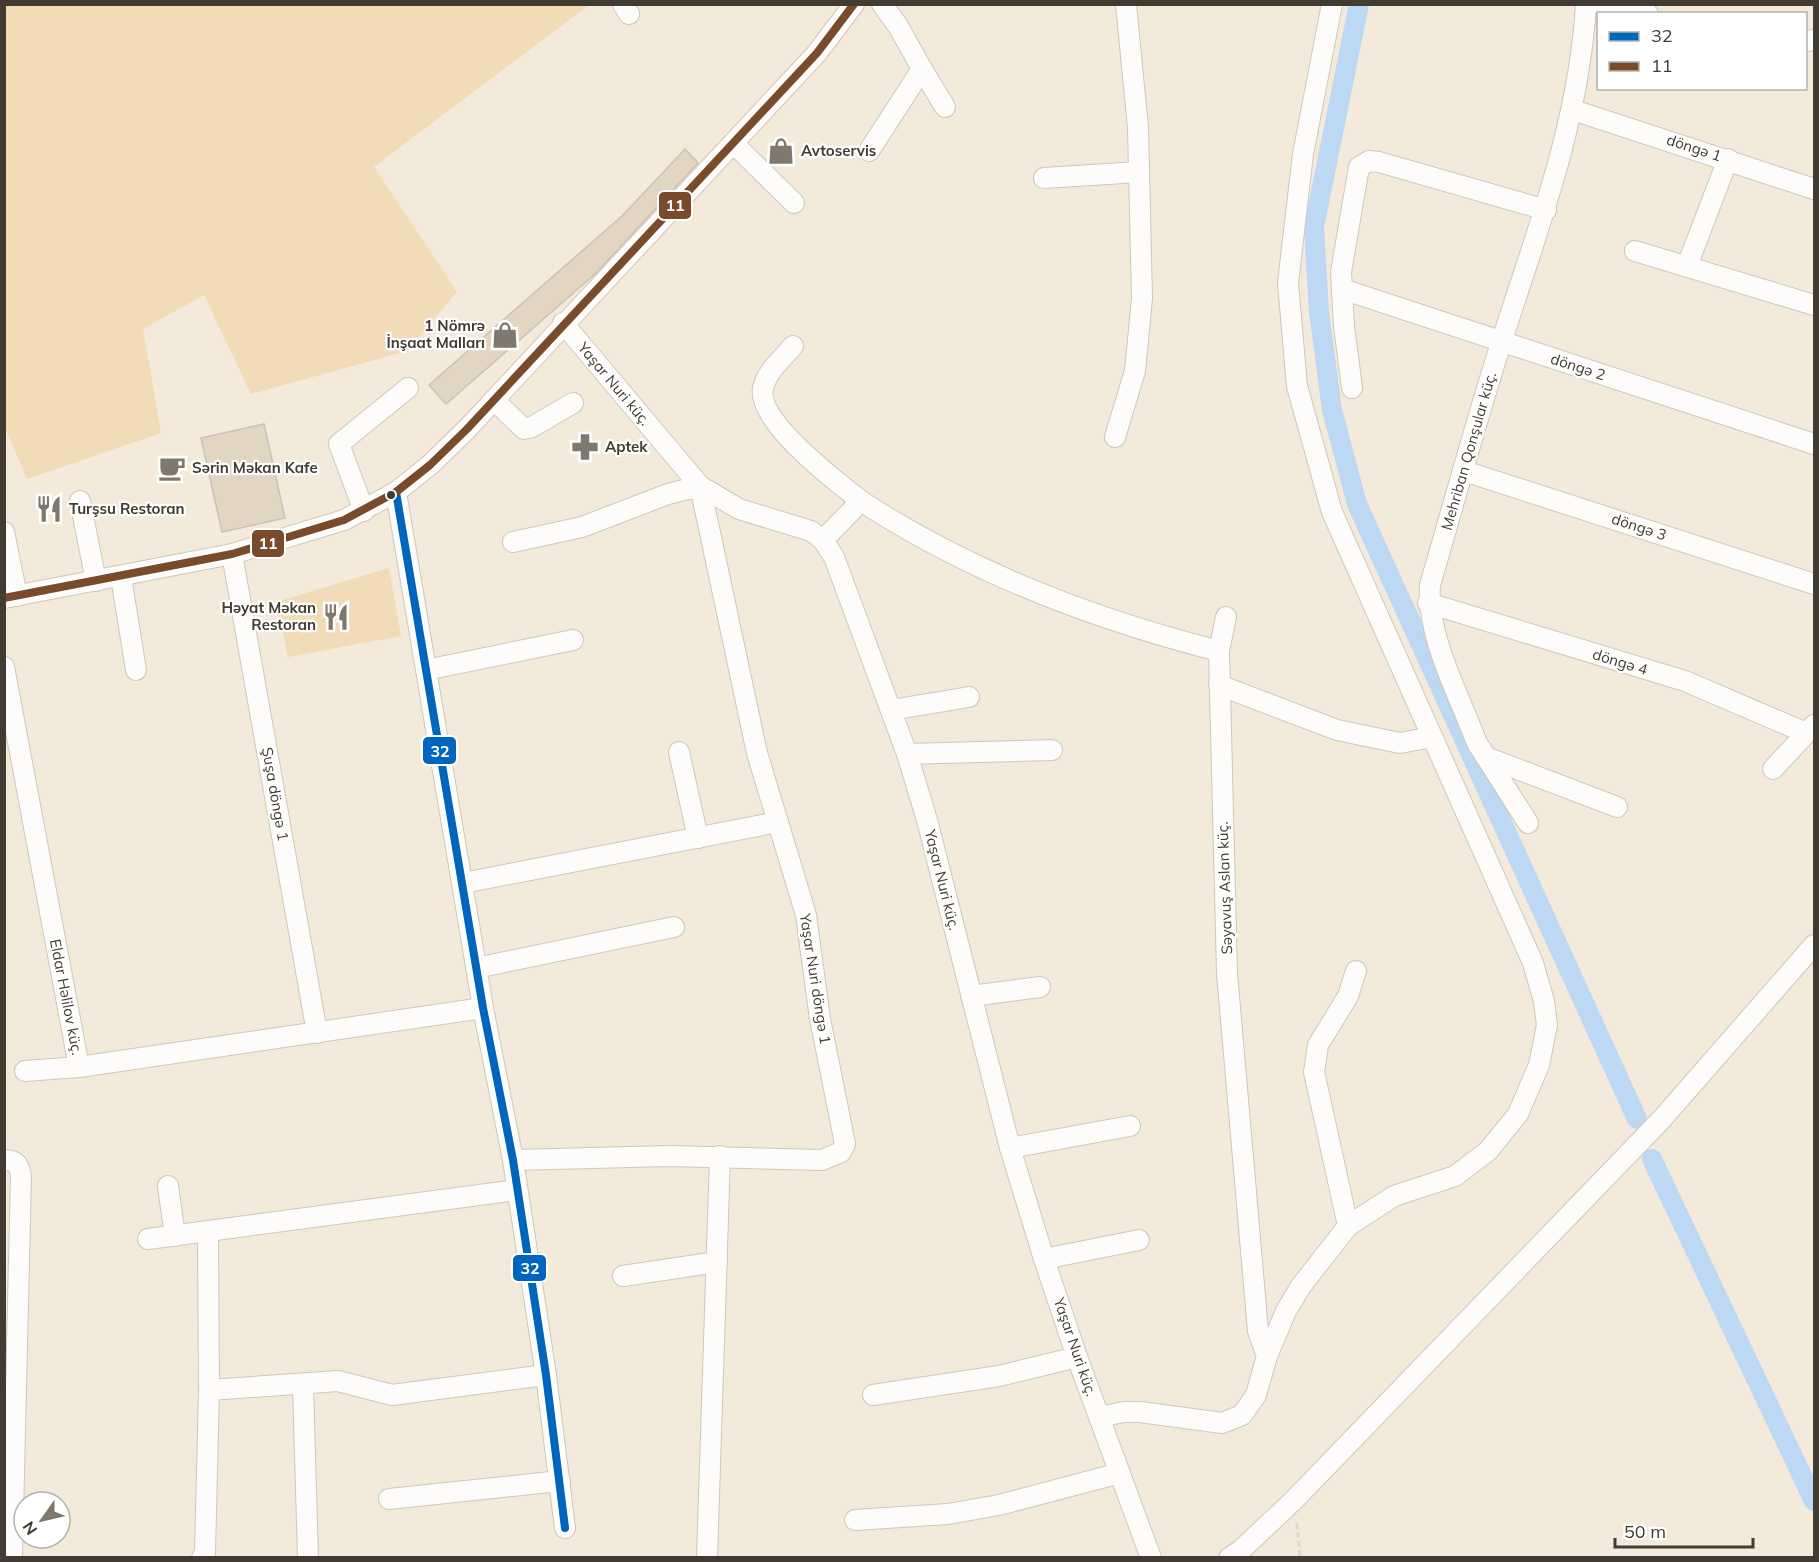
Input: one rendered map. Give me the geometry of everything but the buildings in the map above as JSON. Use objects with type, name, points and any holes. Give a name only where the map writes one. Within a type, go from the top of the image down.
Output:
[{"type":"street","points":[[4,532],[11,597],[232,554],[311,531],[364,511],[396,492],[430,465],[494,400],[563,323],[734,144],[817,53],[854,4]]},
{"type":"street","points":[[882,4],[945,108]]},
{"type":"street","points":[[1115,437],[1136,371],[1142,298],[1138,128],[1125,4]]},
{"type":"street","points":[[1099,1417],[1124,1412],[1140,1412],[1222,1423],[1242,1414],[1257,1395],[1267,1356],[1286,1311],[1301,1286],[1348,1227],[1394,1196],[1455,1176],[1488,1151],[1518,1114],[1539,1065],[1547,1025],[1544,1001],[1533,963],[1332,512],[1297,386],[1288,283],[1303,154],[1332,4]]},
{"type":"street","name":"Mehriban Qonşular küç.","points":[[1528,823],[1477,743],[1432,625],[1428,603],[1430,585],[1502,341],[1546,210],[1573,110],[1583,47],[1586,4]]},
{"type":"street","points":[[1600,4],[1638,12]]},
{"type":"street","points":[[869,151],[922,69]]},
{"type":"street","name":"döngə 1","points":[[1573,110],[1815,189]]},
{"type":"street","points":[[734,144],[794,203]]},
{"type":"street","points":[[1687,266],[1728,159]]},
{"type":"street","points":[[1352,388],[1341,272],[1359,167],[1369,161],[1379,162],[1546,210]]},
{"type":"street","points":[[1044,178],[1138,172]]},
{"type":"street","points":[[1635,250],[1815,305]]},
{"type":"street","name":"döngə 2","points":[[1342,289],[1815,444]]},
{"type":"street","name":"Yaşar Nuri küç.","points":[[563,323],[700,486],[740,509],[810,531],[823,540],[834,556],[907,754],[927,820],[1010,1148],[1044,1259],[1077,1357],[1151,1557]]},
{"type":"street","points":[[793,346],[770,373],[763,386],[762,398],[788,437],[814,465],[861,501],[907,531],[980,569],[1055,599],[1219,651]]},
{"type":"street","points":[[364,511],[339,444],[408,388]]},
{"type":"street","points":[[494,400],[524,429],[532,427],[573,403]]},
{"type":"street","name":"döngə 3","points":[[1464,471],[1815,584]]},
{"type":"street","points":[[513,542],[582,527],[668,494],[700,486]]},
{"type":"street","name":"Yaşar Nuri döngə 1","points":[[513,1160],[720,1156],[822,1160],[841,1152],[845,1144],[820,1019],[806,915],[757,753],[700,486]]},
{"type":"street","points":[[396,492],[483,1008],[513,1160],[546,1375],[565,1528]]},
{"type":"street","points":[[80,501],[96,581]]},
{"type":"street","points":[[823,540],[861,501]]},
{"type":"street","name":"Şuşa döngə 1","points":[[232,554],[317,1033]]},
{"type":"street","points":[[121,576],[136,670]]},
{"type":"street","name":"döngə 4","points":[[1428,603],[1685,681],[1810,729]]},
{"type":"street","name":"Səyavuş Aslan küç.","points":[[1226,618],[1219,651],[1219,685],[1227,973],[1258,1331],[1267,1356]]},
{"type":"street","points":[[426,670],[573,640]]},
{"type":"street","name":"Eldar Həlilov küç.","points":[[4,667],[79,1068],[483,1008]]},
{"type":"street","points":[[1219,685],[1337,730],[1400,743],[1432,737]]},
{"type":"street","points":[[891,710],[969,697]]},
{"type":"street","points":[[1773,769],[1810,729]]},
{"type":"street","points":[[907,754],[1052,750]]},
{"type":"street","points":[[679,752],[698,838]]},
{"type":"street","points":[[1486,757],[1617,807]]},
{"type":"street","points":[[463,883],[778,822]]},
{"type":"street","points":[[476,968],[674,927]]},
{"type":"street","points":[[1229,1557],[1241,1550],[1294,1500],[1661,1120],[1815,945]]},
{"type":"street","points":[[1348,1227],[1314,1072],[1318,1045],[1348,996],[1356,971]]},
{"type":"street","points":[[971,996],[1040,987]]},
{"type":"street","points":[[25,1071],[79,1068]]},
{"type":"street","points":[[1010,1148],[1130,1126]]},
{"type":"street","points":[[707,1557],[720,1156]]},
{"type":"street","points":[[4,1160],[12,1160],[18,1165],[21,1176],[12,1557]]},
{"type":"street","points":[[168,1186],[175,1236]]},
{"type":"street","points":[[148,1239],[208,1233],[517,1190]]},
{"type":"street","points":[[202,1557],[205,1553],[209,1390],[208,1233]]},
{"type":"street","points":[[1044,1259],[1139,1240]]},
{"type":"street","points":[[623,1276],[717,1262]]},
{"type":"street","points":[[873,1395],[999,1376],[1077,1357]]},
{"type":"street","points":[[209,1390],[338,1381],[392,1395],[546,1375]]},
{"type":"street","points":[[303,1385],[308,1557]]},
{"type":"street","points":[[855,1520],[948,1514],[999,1505],[1120,1473]]},
{"type":"street","points":[[389,1499],[560,1481]]},
{"type":"path","points":[[1294,1500],[1300,1557]]},
{"type":"shaded area","points":[[4,5],[589,5],[374,167],[457,292],[407,351],[251,394],[204,295],[143,329],[161,433],[27,479],[4,425]]},
{"type":"shaded area","points":[[389,568],[401,636],[288,657],[276,602]]},
{"type":"waterway","points":[[1359,4],[1314,227],[1319,312],[1332,410],[1357,504],[1637,1119]]},
{"type":"waterway","points":[[1652,1159],[1814,1501]]},
{"type":"transit line","name":"11","points":[[4,598],[232,554],[344,520],[396,492],[430,465],[467,429],[817,53],[854,4]]},
{"type":"transit line","name":"32","points":[[396,492],[483,1008],[513,1160],[546,1375],[565,1528]]},
{"type":"place","name":"Avtoservis","points":[[781,151]]},
{"type":"place","name":"1 Nömrə İnşaat Malları","points":[[505,335]]},
{"type":"place","name":"Aptek","points":[[585,447]]},
{"type":"place","name":"Sərin Məkan Kafe","points":[[172,468]]},
{"type":"place","name":"Turşsu Restoran","points":[[49,509]]},
{"type":"place","name":"Həyat Məkan Restoran","points":[[336,617]]}]
